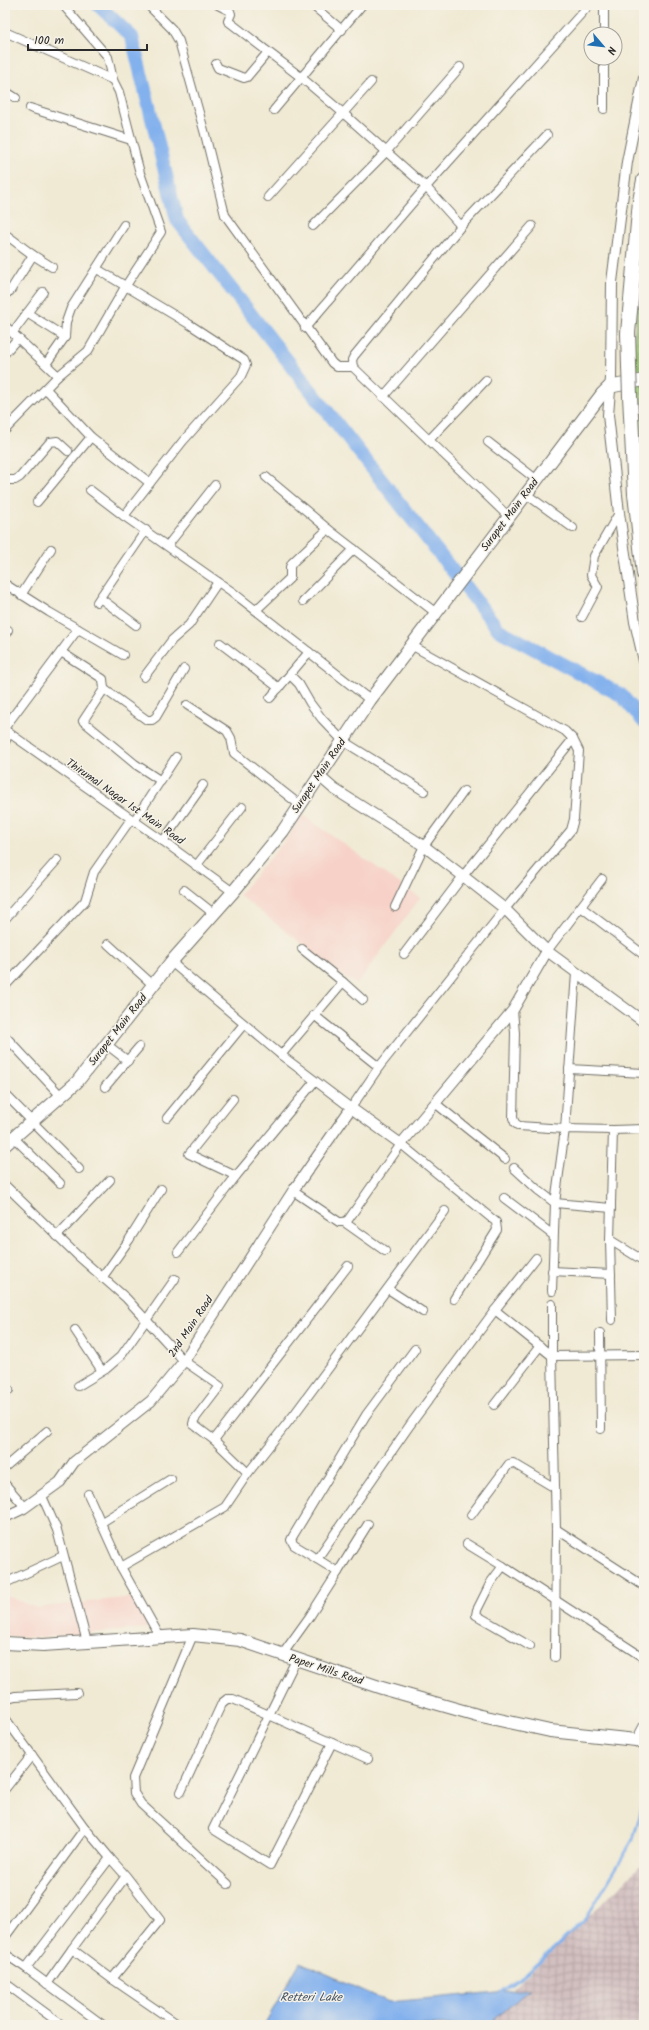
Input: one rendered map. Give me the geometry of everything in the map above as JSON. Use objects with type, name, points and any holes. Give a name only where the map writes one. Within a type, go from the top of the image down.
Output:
[{"type":"highway","points":[[644,180],[640,201],[628,333],[635,494],[644,574]]},
{"type":"main road","points":[[611,387],[644,380]]},
{"type":"main road","name":"Surapet Main Road","points":[[9,1141],[77,1082],[171,962],[233,892],[283,830],[370,700],[526,494],[611,387]]},
{"type":"main road","name":"Paper Mills Road","points":[[6,1642],[43,1645],[193,1635],[240,1640],[382,1688],[477,1715],[550,1731],[616,1738],[642,1737]]},
{"type":"street","points":[[5,430],[58,376],[88,351],[126,286],[161,232],[147,195],[119,92],[113,80],[108,57],[63,5]]},
{"type":"street","points":[[148,5],[172,29],[179,41],[205,134],[225,215],[305,328],[334,366],[340,368],[352,367]]},
{"type":"street","points":[[218,5],[230,10],[231,14],[228,21],[302,78],[426,187],[461,226]]},
{"type":"street","points":[[312,5],[342,30]]},
{"type":"street","points":[[274,110],[362,5]]},
{"type":"street","points":[[305,328],[426,187],[589,5]]},
{"type":"street","points":[[604,5],[604,26]]},
{"type":"street","points":[[5,32],[113,80]]},
{"type":"street","points":[[216,64],[218,68],[244,78],[248,77],[268,52]]},
{"type":"street","points":[[604,66],[604,109]]},
{"type":"street","points":[[313,226],[386,152],[460,67]]},
{"type":"street","points":[[644,78],[627,162],[612,282],[611,387],[608,415],[635,622],[644,661]]},
{"type":"street","points":[[268,197],[371,82]]},
{"type":"street","points":[[5,91],[16,98]]},
{"type":"street","points":[[30,108],[131,140]]},
{"type":"street","points":[[509,517],[352,367],[352,360],[461,226],[547,135]]},
{"type":"street","points":[[46,364],[64,336],[66,322],[71,308],[97,270],[124,225]]},
{"type":"street","points":[[383,397],[532,226]]},
{"type":"street","points":[[5,234],[33,256],[52,267]]},
{"type":"street","points":[[5,292],[7,293],[10,291],[33,256]]},
{"type":"street","points":[[97,270],[195,328],[244,360],[246,366],[241,376],[183,441],[124,516]]},
{"type":"street","points":[[5,353],[27,313],[43,292]]},
{"type":"street","points":[[27,313],[64,336]]},
{"type":"street","points":[[5,326],[58,376]]},
{"type":"street","points":[[429,440],[486,380]]},
{"type":"street","points":[[46,389],[91,437],[150,483]]},
{"type":"street","points":[[37,502],[91,437]]},
{"type":"street","points":[[5,480],[15,480],[20,477],[50,442],[54,440],[68,451]]},
{"type":"street","points":[[488,442],[537,480]]},
{"type":"street","points":[[266,477],[328,529],[436,613]]},
{"type":"street","points":[[168,545],[215,485]]},
{"type":"street","points":[[90,490],[256,610],[370,700]]},
{"type":"street","points":[[526,494],[573,528]]},
{"type":"street","points":[[582,618],[598,587],[591,575],[594,556],[620,513]]},
{"type":"street","points":[[256,610],[290,578],[290,567],[292,563],[328,529]]},
{"type":"street","points":[[136,625],[98,600],[146,530]]},
{"type":"street","points":[[21,595],[51,549]]},
{"type":"street","points":[[303,601],[354,549]]},
{"type":"street","points":[[144,677],[172,640],[189,625],[218,582]]},
{"type":"street","points":[[5,584],[123,655]]},
{"type":"street","points":[[5,742],[6,730],[78,629]]},
{"type":"street","points":[[220,643],[279,688]]},
{"type":"street","points":[[351,1108],[379,1067],[505,909],[571,830],[574,819],[578,752],[573,739],[565,731],[411,645]]},
{"type":"street","points":[[61,652],[103,679],[104,688],[83,721],[112,746],[161,781]]},
{"type":"street","points":[[270,698],[309,652]]},
{"type":"street","points":[[104,688],[147,720],[152,720],[156,717],[184,669]]},
{"type":"street","points":[[290,675],[299,684],[310,703],[322,719],[343,741],[424,791]]},
{"type":"street","points":[[187,705],[227,731],[231,738],[234,753],[300,804]]},
{"type":"street","name":"Thirumal Nagar 1st Main Road","points":[[6,730],[233,892]]},
{"type":"street","points":[[404,954],[463,876],[573,739]]},
{"type":"street","points":[[5,986],[85,902],[94,872],[161,781],[176,757]]},
{"type":"street","points":[[319,776],[353,802],[424,846],[505,909],[547,951],[644,1022]]},
{"type":"street","points":[[163,841],[203,785]]},
{"type":"street","points":[[395,907],[424,846],[464,791]]},
{"type":"street","points":[[196,866],[242,808]]},
{"type":"street","points":[[5,919],[57,860]]},
{"type":"street","points":[[344,1222],[348,1220],[401,1144],[513,1010],[547,951],[602,878]]},
{"type":"street","points":[[184,890],[213,913]]},
{"type":"street","points":[[581,907],[644,955]]},
{"type":"street","points":[[108,944],[153,985]]},
{"type":"street","points":[[302,949],[363,1000]]},
{"type":"street","points":[[171,962],[281,1055],[401,1144],[496,1222],[498,1225],[497,1230],[454,1299]]},
{"type":"street","points":[[552,1291],[555,1203],[565,1129],[576,973]]},
{"type":"street","points":[[281,1055],[314,1014],[343,982]]},
{"type":"street","points":[[513,1010],[516,1033],[513,1118],[515,1123],[520,1126],[565,1129],[644,1129]]},
{"type":"street","points":[[314,1014],[379,1067]]},
{"type":"street","points":[[167,1118],[244,1024]]},
{"type":"street","points":[[5,1036],[61,1096]]},
{"type":"street","points":[[106,1044],[128,1061]]},
{"type":"street","points":[[106,1088],[139,1047]]},
{"type":"street","points":[[569,1069],[644,1073]]},
{"type":"street","points":[[178,1252],[236,1176],[315,1081]]},
{"type":"street","points":[[5,1094],[79,1169]]},
{"type":"street","points":[[233,1098],[190,1154],[236,1176]]},
{"type":"street","points":[[435,1103],[505,1159]]},
{"type":"street","name":"2nd Main Road","points":[[5,1517],[26,1507],[60,1482],[74,1462],[151,1401],[184,1361],[293,1191],[351,1108]]},
{"type":"street","points":[[612,1320],[610,1240],[613,1130]]},
{"type":"street","points":[[9,1141],[60,1183]]},
{"type":"street","points":[[514,1168],[555,1203],[611,1208]]},
{"type":"street","points":[[57,1236],[110,1180]]},
{"type":"street","points":[[5,1185],[57,1236],[126,1298],[184,1361],[220,1386],[194,1420],[193,1424],[214,1440],[248,1473]]},
{"type":"street","points":[[102,1278],[130,1240],[161,1189]]},
{"type":"street","points":[[293,1191],[340,1222],[344,1222],[385,1251]]},
{"type":"street","points":[[504,1198],[553,1235]]},
{"type":"street","points":[[121,1567],[225,1507],[248,1473],[388,1289],[445,1211]]},
{"type":"street","points":[[610,1240],[644,1261]]},
{"type":"street","points":[[317,1559],[410,1425],[495,1310],[536,1258]]},
{"type":"street","points":[[214,1440],[348,1266]]},
{"type":"street","points":[[552,1271],[611,1274]]},
{"type":"street","points":[[78,1386],[102,1371],[121,1356],[175,1279]]},
{"type":"street","points":[[388,1289],[423,1312]]},
{"type":"street","points":[[552,1304],[556,1529],[555,1657]]},
{"type":"street","points":[[495,1310],[552,1356],[644,1355]]},
{"type":"street","points":[[75,1330],[102,1371]]},
{"type":"street","points":[[600,1333],[601,1430]]},
{"type":"street","points":[[494,1405],[540,1346]]},
{"type":"street","points":[[338,1572],[294,1545],[291,1540],[366,1415],[415,1349]]},
{"type":"street","points":[[5,1467],[47,1431]]},
{"type":"street","points":[[471,1515],[509,1464],[513,1463],[555,1488]]},
{"type":"street","points":[[102,1522],[171,1479]]},
{"type":"street","points":[[5,1484],[26,1507]]},
{"type":"street","points":[[88,1494],[102,1522],[121,1567],[160,1637]]},
{"type":"street","points":[[42,1496],[57,1530],[86,1642]]},
{"type":"street","points":[[282,1655],[310,1616],[368,1524]]},
{"type":"street","points":[[556,1529],[644,1586]]},
{"type":"street","points":[[467,1544],[556,1599],[644,1658]]},
{"type":"street","points":[[5,1583],[63,1556]]},
{"type":"street","points":[[503,1566],[491,1582],[476,1610],[476,1615],[530,1646]]},
{"type":"street","points":[[193,1635],[134,1778],[134,1793],[141,1804],[228,1884]]},
{"type":"street","points":[[296,1660],[213,1829],[270,1865],[332,1743]]},
{"type":"street","points":[[5,1699],[15,1696],[77,1693]]},
{"type":"street","points":[[181,1792],[222,1703],[227,1699],[233,1698],[368,1759]]},
{"type":"street","points":[[5,1718],[85,1828],[126,1876],[160,1920],[112,1979]]},
{"type":"street","points":[[5,1789],[32,1755]]},
{"type":"street","points":[[5,1937],[85,1828]]},
{"type":"street","points":[[26,1968],[110,1858]]},
{"type":"street","points":[[47,1984],[126,1876]]},
{"type":"street","points":[[72,1949],[112,1979],[179,2025]]},
{"type":"street","points":[[5,1954],[103,2025]]},
{"type":"street","points":[[5,1983],[62,2025]]},
{"type":"shaded area","points":[[303,815],[420,898],[357,984],[346,978],[239,895],[288,837]]},
{"type":"shaded area","points":[[5,1595],[36,1608],[132,1597],[148,1628],[33,1638],[5,1635]]},
{"type":"shaded area","points":[[644,1863],[644,1987],[638,2025],[475,2025]]},
{"type":"green space","points":[[644,223],[644,541],[632,366]]},
{"type":"water","name":"Retteri Lake","points":[[300,1962],[389,2002],[530,1989],[488,2025],[264,2025]]},
{"type":"waterway","points":[[98,5],[132,37],[177,220],[499,630],[621,695],[644,722]]},
{"type":"waterway","points":[[500,1993],[520,1979],[585,1920],[633,1840],[644,1801]]}]
